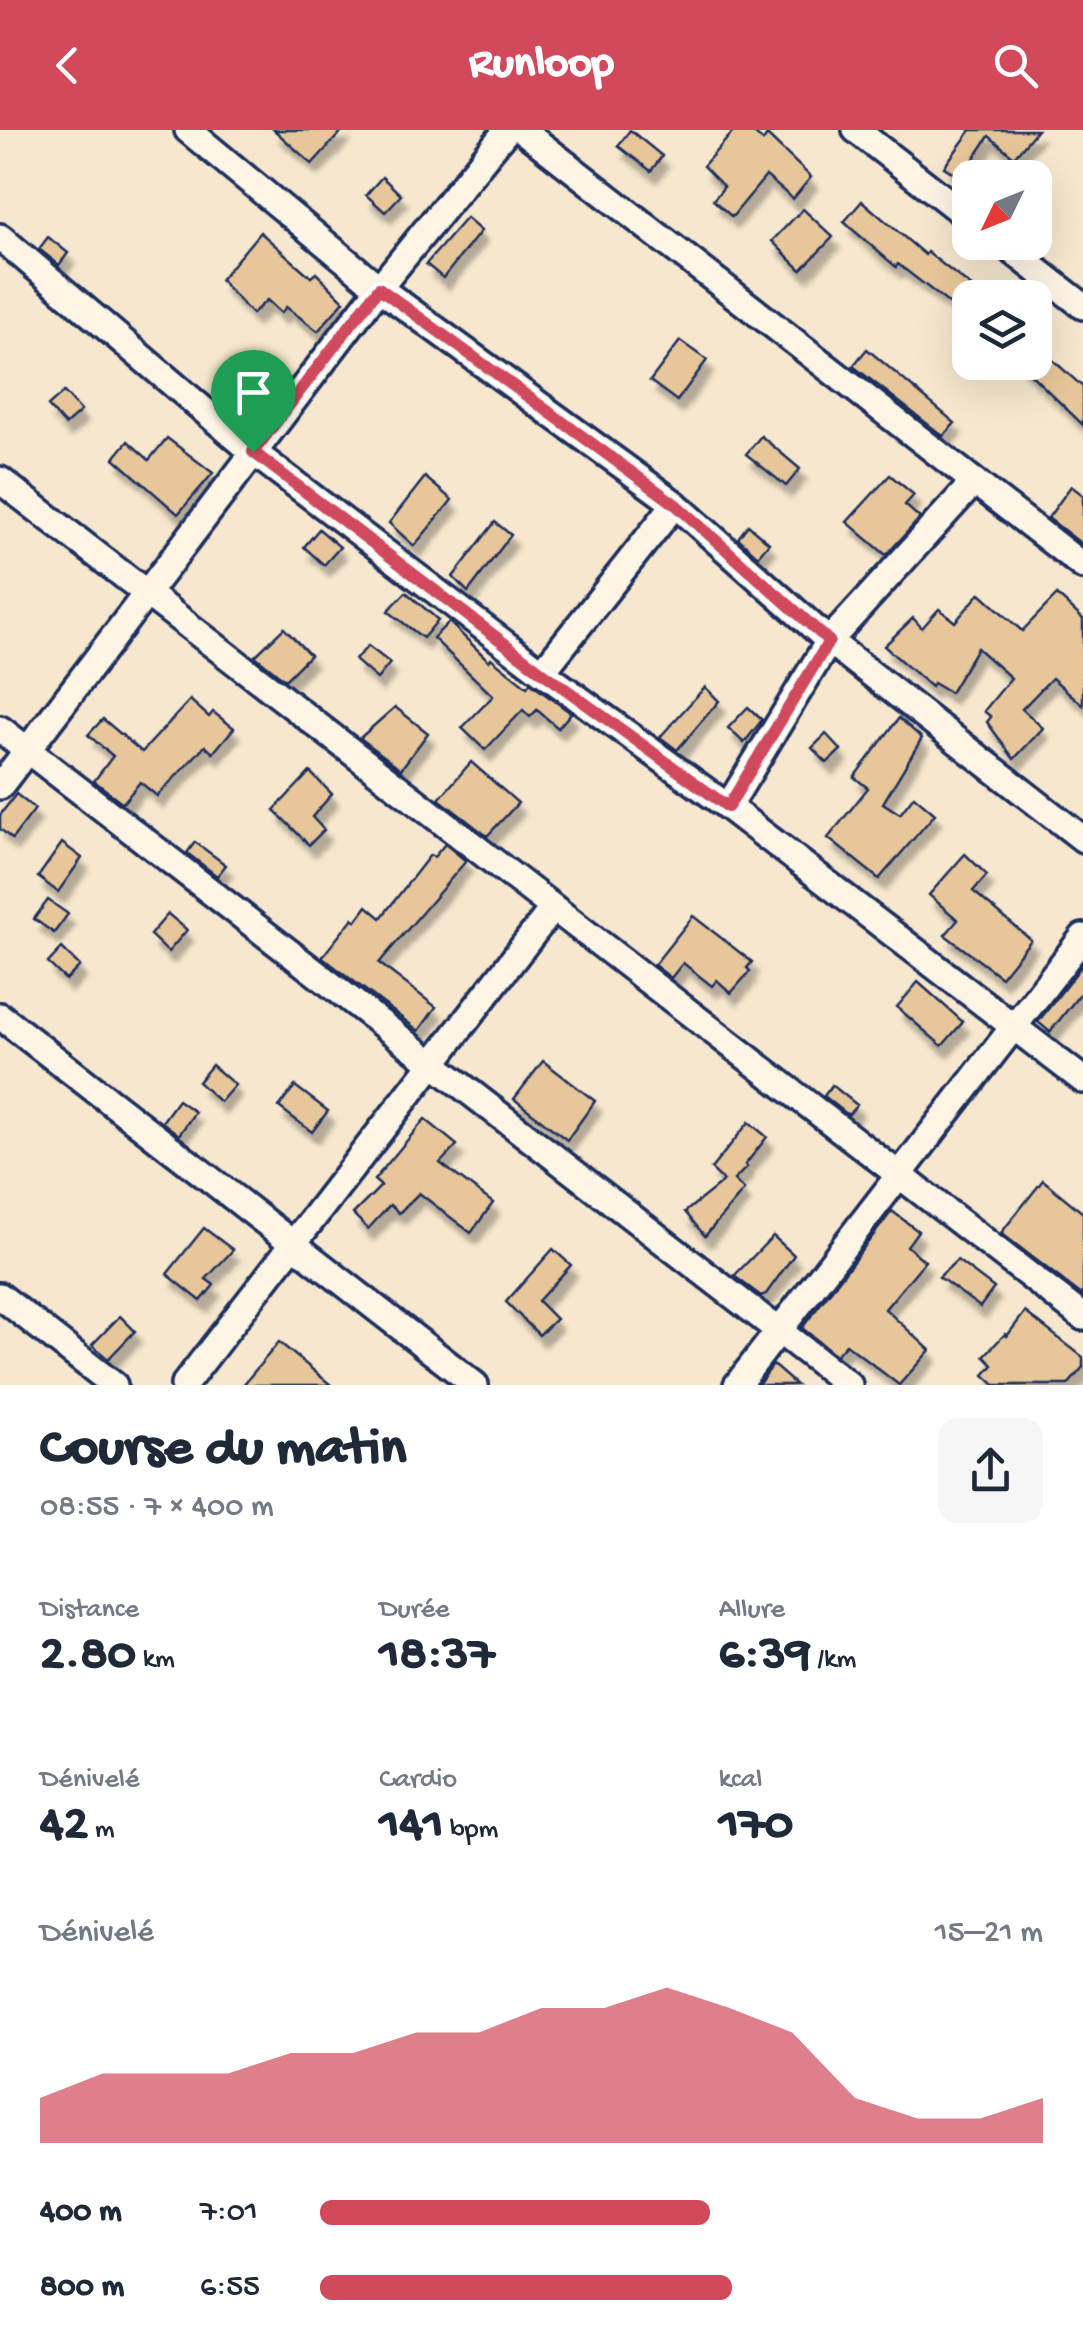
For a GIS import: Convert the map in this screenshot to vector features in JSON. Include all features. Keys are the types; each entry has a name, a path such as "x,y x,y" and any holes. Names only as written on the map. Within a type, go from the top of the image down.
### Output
{"street":[{"path":"188,130 379,288 675,504 829,641 1083,839"},
{"path":"0,786 379,288 507,130"},
{"path":"522,130 1083,566"},
{"path":"856,130 952,205"},
{"path":"0,237 253,452 542,672 728,807 1083,1080"},
{"path":"1024,260 1083,306"},
{"path":"0,480 1083,1317"},
{"path":"728,807 829,641 974,482"},
{"path":"542,672 675,504"},
{"path":"0,730 849,1385"},
{"path":"184,1385 553,908"},
{"path":"737,1385 1083,937"},
{"path":"0,1016 475,1385"},
{"path":"0,1296 114,1385"}],"building":[{"path":"274,130 343,130 312,164"},
{"path":"630,130 662,156 651,171 618,146"},
{"path":"735,130 751,130 763,141 767,135 811,177 793,199 766,176 732,217 713,200 724,187 703,166"},
{"path":"971,130 1037,130 1014,157 989,136 973,160 952,160 952,172 944,167"},
{"path":"382,177 401,195 385,212 366,195"},
{"path":"862,201 925,255 927,252 963,280 952,280 952,306 898,264 896,267 844,222"},
{"path":"803,209 833,237 801,270 772,241"},
{"path":"466,218 481,231 443,278 426,264"},
{"path":"260,232 311,277 316,273 344,301 318,331 286,307 281,313 267,300 252,314 220,280"},
{"path":"48,237 68,253 59,265 39,249"},
{"path":"680,341 707,360 677,401 650,381"},
{"path":"867,349 955,423 943,436 853,366"},
{"path":"1052,359 1083,387 1083,425 1037,380 1052,380"},
{"path":"64,392 81,411 65,425 48,406"},
{"path":"761,436 800,469 786,486 746,454"},
{"path":"167,438 213,473 178,514 114,458 128,441 149,460"},
{"path":"890,475 914,495 905,505 920,518 886,555 847,522"},
{"path":"425,477 452,500 414,546 389,523"},
{"path":"1071,486 1083,495 1083,545 1048,518"},
{"path":"495,522 511,535 468,592 453,577"},
{"path":"748,525 769,543 758,556 738,538"},
{"path":"319,529 340,547 324,565 304,547"},
{"path":"406,592 438,620 423,638 388,611"},
{"path":"980,593 1022,631 1057,595 1083,619 1083,705 1052,678 1022,709 1043,728 1014,759 987,722 991,717 984,711 1011,678 977,648 950,693 933,683 931,687 884,646 913,618 922,628 939,609 955,622"},
{"path":"449,622 489,661 491,658 527,687 530,683 571,713 558,728 537,710 530,717 523,710 485,750 462,728 493,696 433,638"},
{"path":"284,628 310,655 285,680 255,656"},
{"path":"368,646 390,663 377,679 355,660"},
{"path":"705,687 719,701 677,750 660,737"},
{"path":"190,700 209,717 213,712 234,728 213,753 205,746 157,796 140,782 123,803 94,781 113,756 88,735 103,719 142,752"},
{"path":"395,707 428,733 401,769 360,738"},
{"path":"748,707 762,720 744,743 728,728"},
{"path":"899,718 922,738 883,803 900,814 914,796 935,814 879,879 828,838 868,788 854,777"},
{"path":"826,734 841,750 827,763 812,748"},
{"path":"471,762 518,803 487,836 439,799"},
{"path":"310,772 332,794 312,817 324,830 309,845 274,810"},
{"path":"16,794 35,809 12,839 0,829 0,815"},
{"path":"195,842 226,865 217,876 187,853"},
{"path":"62,843 82,858 58,892 38,877"},
{"path":"445,844 466,861 379,963 436,1007 419,1031 322,957 367,906 381,918 430,855 434,857"},
{"path":"965,854 987,875 973,891 1031,940 1001,977 945,935 958,920 929,895"},
{"path":"48,900 68,914 54,933 34,919"},
{"path":"168,914 187,930 168,952 150,935"},
{"path":"693,916 752,962 747,968 750,971 731,993 717,980 712,986 683,963 671,978 654,965"},
{"path":"62,948 80,966 66,980 48,963"},
{"path":"1083,964 1083,990 1050,1032 1038,1022"},
{"path":"918,982 963,1022 942,1046 897,1007"},
{"path":"543,1061 595,1101 567,1140 514,1099"},
{"path":"212,1065 235,1085 220,1102 198,1082"},
{"path":"832,1085 857,1105 848,1115 824,1096"},
{"path":"295,1086 328,1111 312,1132 279,1107"},
{"path":"178,1100 195,1112 179,1135 162,1122"},
{"path":"425,1119 457,1145 440,1163 493,1203 471,1233 419,1193 399,1213 390,1205 368,1229 353,1214 381,1186 374,1180"},
{"path":"749,1122 767,1137 734,1180 744,1190 705,1236 685,1212 724,1181 711,1169"},
{"path":"1043,1180 1083,1213 1083,1296 1001,1233"},
{"path":"892,1211 918,1231 907,1246 925,1261 885,1309 930,1350 899,1385 846,1344 836,1355 802,1328"},
{"path":"204,1228 233,1250 206,1279 214,1285 201,1301 167,1274"},
{"path":"773,1236 794,1255 761,1296 734,1276"},
{"path":"553,1249 571,1265 538,1301 556,1319 539,1335 506,1302"},
{"path":"957,1260 994,1288 980,1307 939,1277"},
{"path":"1025,1312 1083,1357 1083,1367 1068,1385 995,1385 984,1375 993,1365 984,1356 1007,1336"},
{"path":"120,1316 135,1331 108,1359 92,1345"},
{"path":"279,1342 331,1385 243,1385"},
{"path":"773,1365 796,1385 758,1385"}],"route":[{"path":"379,288 675,504 829,641 728,807 542,672 253,452 379,288"}]}
